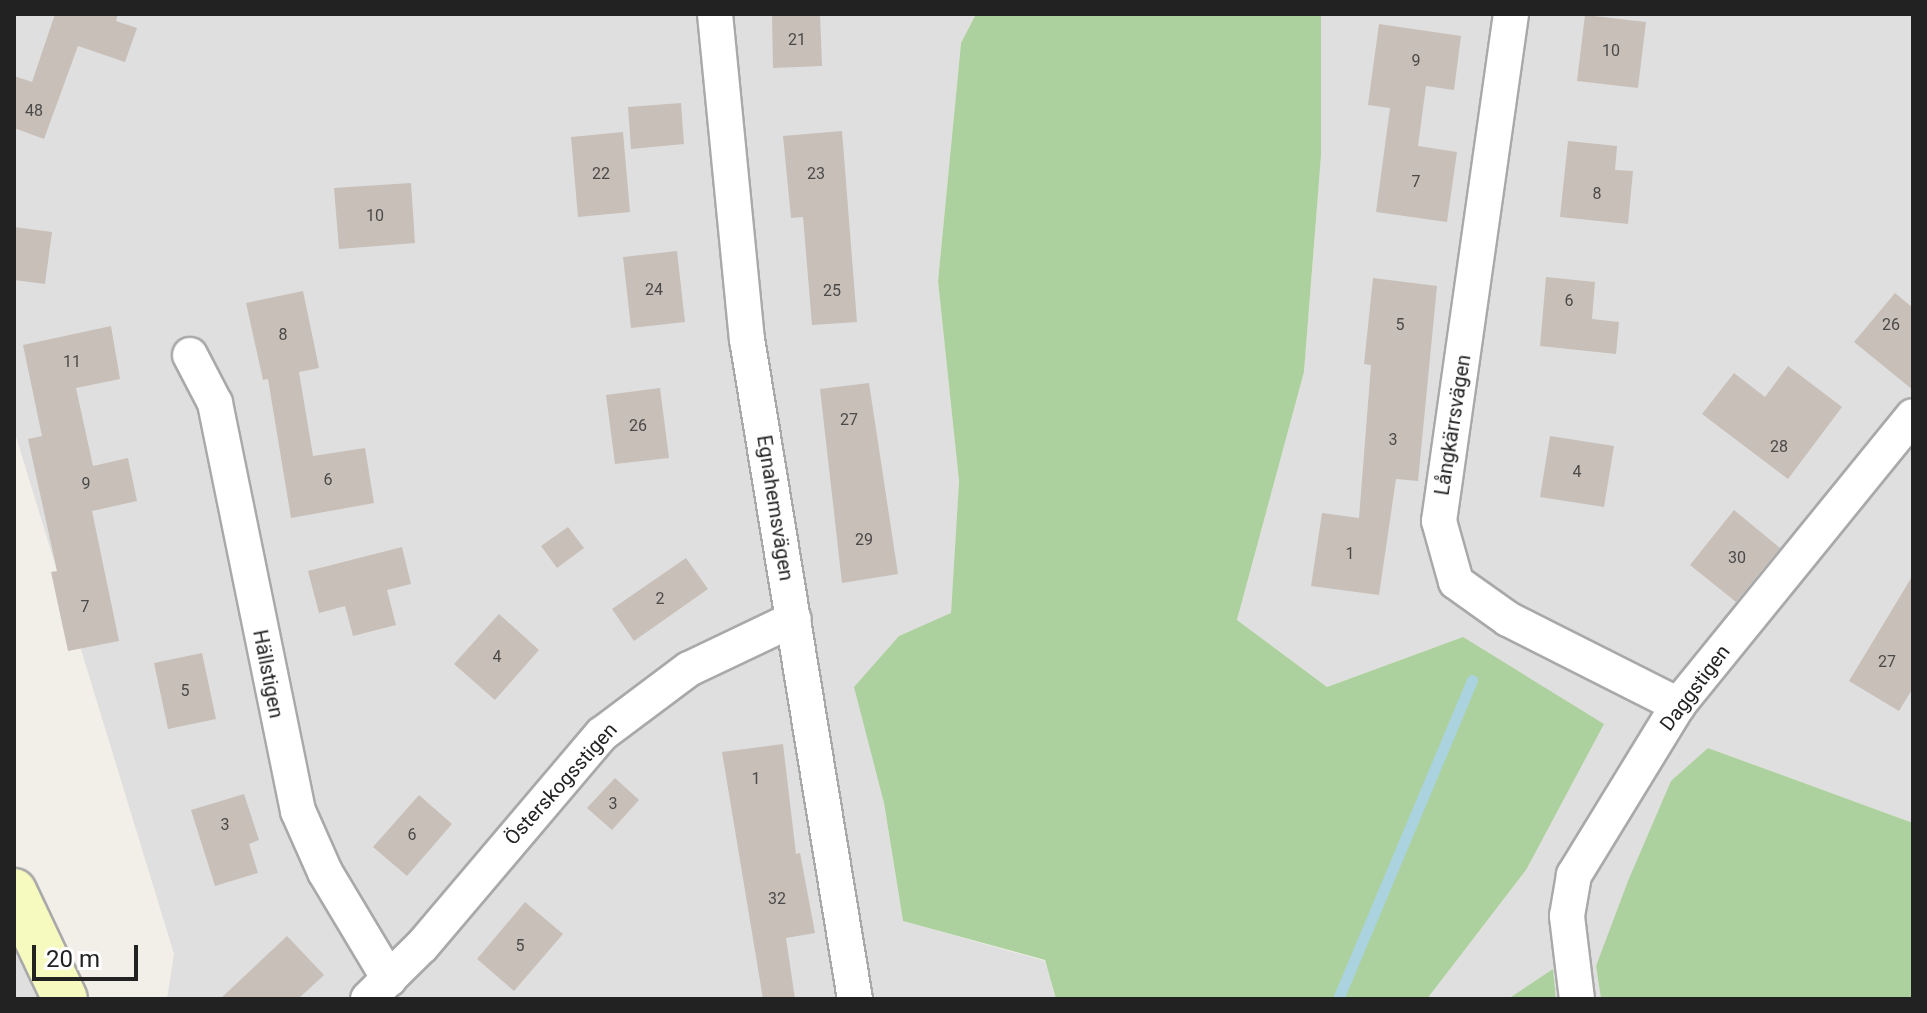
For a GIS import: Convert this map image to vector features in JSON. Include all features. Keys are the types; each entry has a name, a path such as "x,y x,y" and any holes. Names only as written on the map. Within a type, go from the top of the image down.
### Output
{"main road":[{"path":"14,891 65,999"}],"street":[{"name":"Egnahemsvägen","path":"715,14 717,76 747,339 855,999"},
{"name":"Långkärrsvägen","path":"1511,14 1439,521 1456,582 1508,619 1678,705"},
{"name":"Hällstigen","path":"190,355 215,403 298,811 379,989"},
{"name":"Daggstigen","path":"1577,999 1567,916 1574,875 1678,705 1913,416"},
{"name":"Österskogsstigen","path":"379,989 602,734 689,669 794,619"}],"shaded area":[{"path":"14,14 976,14 961,43 938,281 959,481 951,614 899,636 884,803 903,921 1045,961 1056,999 167,999 174,954 14,430"},
{"path":"1321,14 1913,14 1913,823 1708,748 1596,965 1601,999 1556,999 1553,970 1508,999 1427,999 1526,870 1463,637 1327,687 1237,620 1304,372 1321,156"},
{"path":"14,945 42,999 14,999"}],"green space":[{"path":"976,14 1321,14 1321,156 1304,372 1237,620 1327,687 1463,637 1604,724 1526,870 1427,999 1056,999 1045,960 903,921 884,803 854,687 899,636 951,613 959,481 938,281 961,43"},
{"path":"1708,748 1913,823 1913,999 1601,999 1596,966 1628,881 1671,781"},
{"path":"1553,969 1556,999 1508,999"}],"building":[{"path":"55,14 118,14 116,21 137,28 125,62 78,46 44,139 14,128 14,76 32,82"},
{"path":"772,14 820,14 822,66 773,68"},
{"path":"1585,15 1646,22 1638,88 1577,81"},
{"path":"1379,24 1461,36 1454,90 1426,86 1418,146 1457,152 1447,222 1376,212 1390,108 1368,105"},
{"path":"681,103 684,144 631,149 628,107"},
{"path":"842,131 857,322 812,325 803,217 791,218 783,136"},
{"path":"623,132 630,212 578,217 571,137"},
{"path":"1568,141 1617,146 1615,170 1633,171 1628,224 1560,217"},
{"path":"411,183 415,243 339,249 334,188"},
{"path":"14,227 52,232 45,284 14,280"},
{"path":"677,251 685,322 631,328 623,257"},
{"path":"1546,277 1595,282 1592,319 1619,322 1616,354 1540,346"},
{"path":"1373,278 1437,286 1418,481 1396,479 1379,595 1311,586 1322,513 1359,518 1371,365 1364,364"},
{"path":"303,291 319,368 299,372 313,456 365,448 374,503 291,518 268,379 263,380 246,303"},
{"path":"1895,293 1913,308 1913,390 1854,342"},
{"path":"111,326 120,379 76,388 93,466 128,458 137,501 92,511 119,641 68,651 51,572 57,571 28,439 42,436 23,345"},
{"path":"1788,366 1842,407 1788,479 1702,414 1734,373 1765,397"},
{"path":"869,383 898,574 842,583 820,389"},
{"path":"660,388 669,458 615,464 606,395"},
{"path":"1550,436 1614,446 1604,507 1540,497"},
{"path":"1734,510 1780,548 1736,602 1690,565"},
{"path":"568,527 584,548 557,568 541,546"},
{"path":"402,547 411,584 387,590 396,625 353,636 345,606 319,613 308,571"},
{"path":"686,558 708,589 634,641 612,609"},
{"path":"1913,575 1913,688 1899,711 1849,681"},
{"path":"499,614 539,650 495,700 454,664"},
{"path":"202,653 216,719 168,729 154,663"},
{"path":"783,744 796,854 800,853 815,933 786,938 795,999 763,999 722,752"},
{"path":"615,778 639,800 612,830 587,808"},
{"path":"244,794 259,840 249,844 258,873 215,886 191,810"},
{"path":"419,795 452,824 407,876 373,847"},
{"path":"525,902 563,934 514,991 477,959"},
{"path":"287,936 324,975 298,999 220,999"}],"waterway":[{"path":"1338,999 1472,680"}]}
